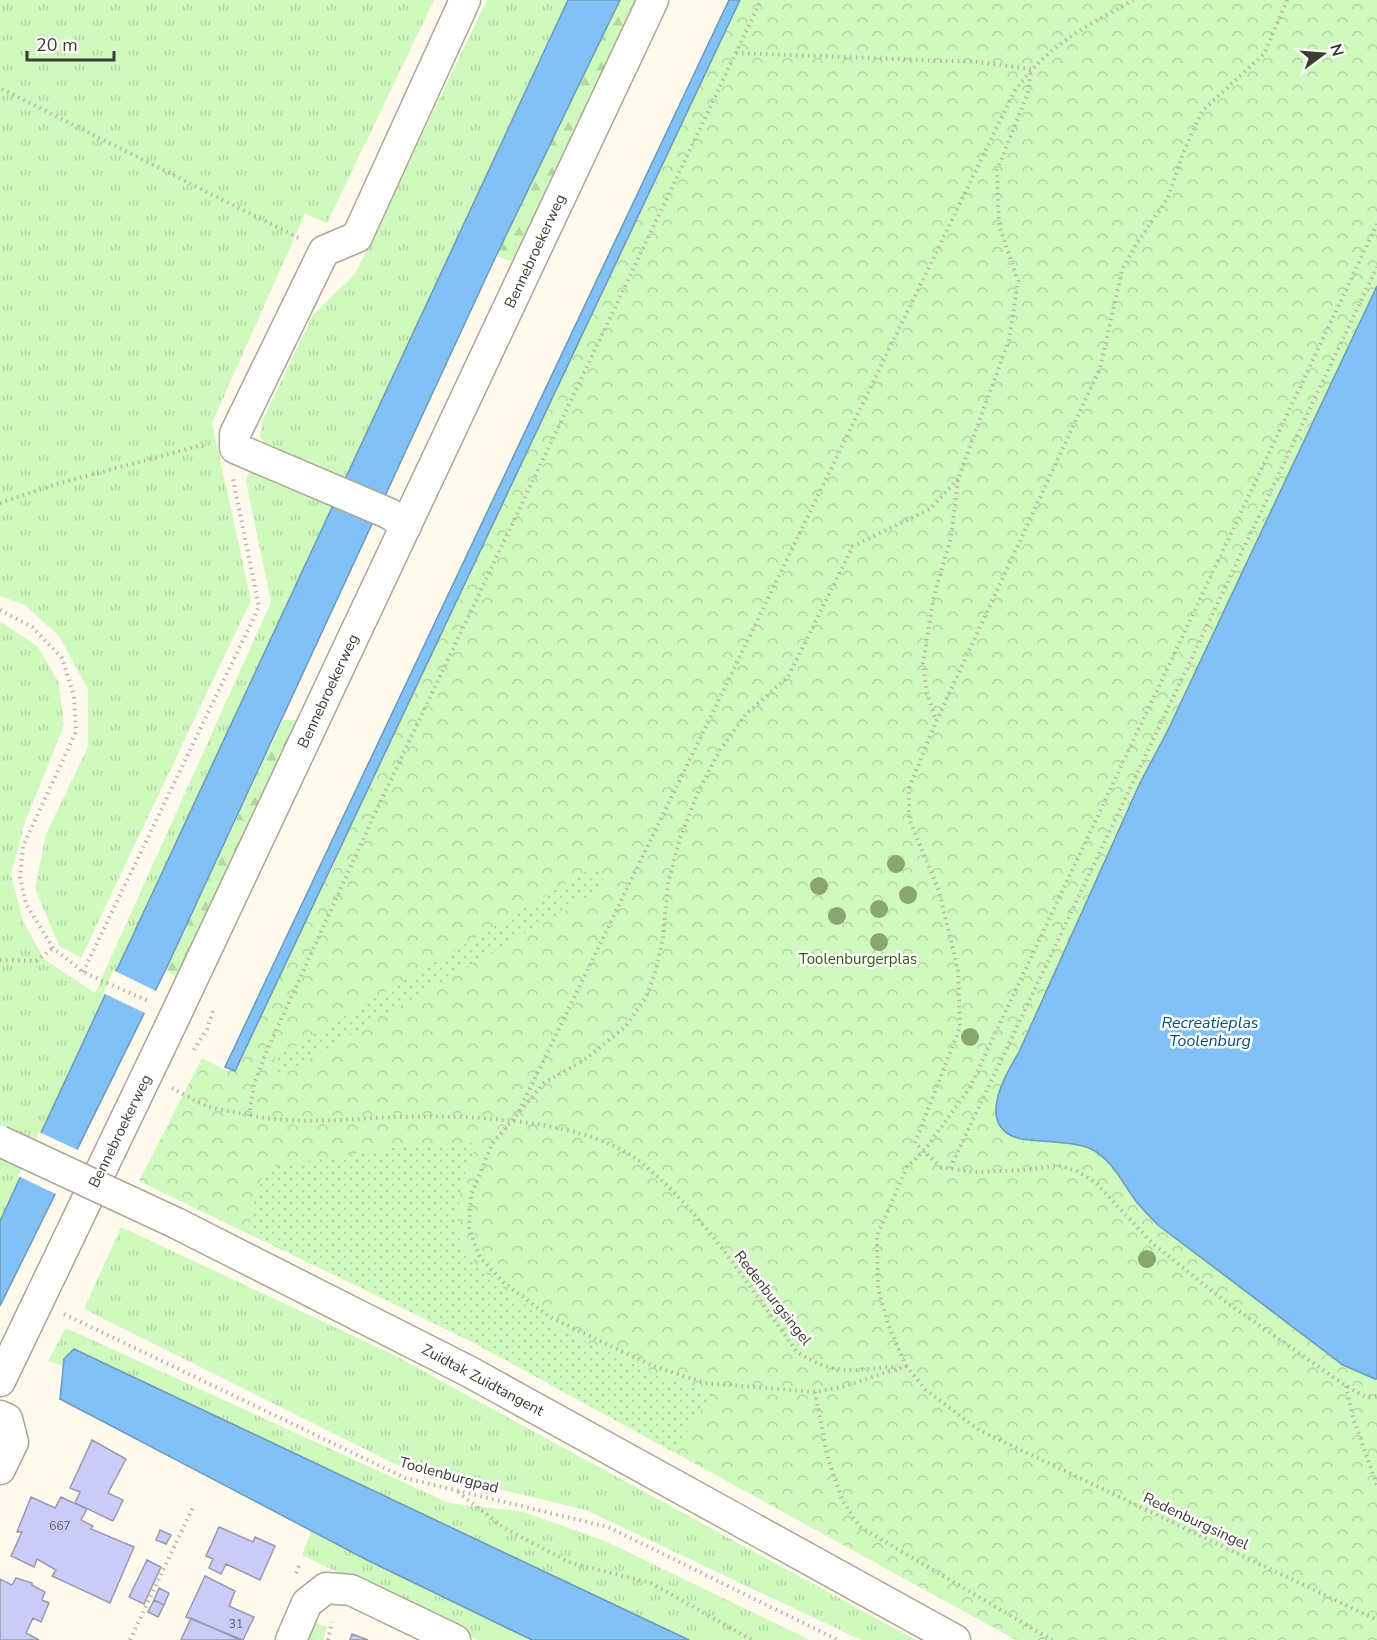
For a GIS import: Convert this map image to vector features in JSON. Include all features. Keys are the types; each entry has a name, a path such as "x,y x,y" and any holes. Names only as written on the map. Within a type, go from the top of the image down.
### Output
{"street":[{"path":"398,520 235,448 235,434 324,250 357,237 465,0"},
{"name":"Bennebroekerweg","path":"0,1381 398,520 653,0"},
{"name":"Zuidtak Zuidtangent","path":"0,1141 177,1222 468,1371 955,1640"},
{"path":"0,1416 7,1419 13,1442 0,1469"},
{"path":"291,1640 307,1603 326,1588 351,1590 455,1640"}],"path":[{"path":"249,1116 254,1085 264,1057 376,811 761,0"},
{"path":"513,1122 530,1093 1014,92 1031,69 1062,40 1133,0"},
{"path":"1287,0 1264,54 1202,111 1183,153 1168,198 1122,270 1100,368 936,722 909,788 909,819 942,902 958,971 960,1027 915,1143 941,1167 985,1171 1058,1165 1077,1171 1096,1183 1154,1244 1226,1302 1346,1386 1366,1397 1377,1395"},
{"path":"736,53 977,62 1031,69"},
{"path":"936,722 927,693 923,664 934,595 951,538 958,479 1009,340 1018,281 999,225 997,170 1028,93 1031,69"},
{"path":"2,89 324,250"},
{"path":"958,479 930,509 853,546 788,677 746,714 720,750 699,790 680,838 668,883 663,938 656,970 646,997 625,1027 584,1060 544,1083 492,1144 471,1195 469,1229 480,1257 503,1282 550,1317 652,1365 705,1383 815,1392 842,1387 906,1366 888,1324 878,1288 877,1236 907,1167 923,1152 969,1089 1377,224"},
{"path":"950,1168 1377,267"},
{"path":"0,503 60,483 199,446 235,448 233,480 260,607 83,972"},
{"path":"0,610 32,627 62,658 74,696 76,732 23,846 20,877 26,904 53,948 83,972 151,1002"},
{"path":"0,960 36,961 53,948"},
{"name":"Redenburgsingel","path":"171,1088 205,1106 249,1116 295,1122 439,1117 513,1122 542,1125 610,1145 638,1160 698,1221 797,1352 818,1366 848,1371 906,1366 926,1390 979,1430 1377,1620"},
{"name":"Toolenburgpad","path":"61,1312 405,1478 608,1527 838,1640"},
{"path":"1346,1386 1354,1421 1377,1485"},
{"path":"815,1392 827,1455 834,1477 842,1500 860,1527 1052,1640"},
{"path":"455,1490 504,1528 571,1563 651,1583 752,1640"},
{"path":"130,1640 194,1505"}],"green space":[{"path":"0,0 434,0 327,223 305,214 212,423 251,600 81,958 59,946 35,888 46,834 88,747 88,690 59,636 25,605 0,596"},
{"path":"487,0 568,0 0,1221 0,623 5,624 38,647 58,681 64,725 25,822 11,875 23,921 44,959 95,993 271,602 246,481 250,468 268,450 260,437 262,422 313,315 355,274"},
{"path":"620,0 639,0 514,262 496,256"},
{"name":"Toolenburgerplas","path":"741,0 1377,0 1377,1640 1016,1640 477,1344 139,1181 202,1058 229,1072"},
{"path":"283,720 299,720 177,979 166,969"},
{"path":"599,864 604,887 275,1079 275,1058"},
{"path":"477,1143 461,1184 456,1234 478,1267 550,1325 658,1375 712,1394 673,1452 476,1344 246,1231 265,1168 411,1145"},
{"path":"121,1227 390,1353 916,1640 861,1640 586,1510 395,1464 84,1309"},
{"path":"66,1328 449,1503 524,1512 605,1541 810,1640 689,1640 74,1349 64,1359 63,1366 48,1361"},
{"path":"311,1531 533,1640 477,1640 302,1555"},
{"path":"313,1622 327,1627 323,1640 305,1640"}],"water":[{"path":"568,0 620,0 496,256 166,969 0,1306 0,1221"},
{"path":"729,0 740,0 235,1071 225,1067"},
{"name":"Recreatieplas Toolenburg","path":"1377,286 1377,1379 1375,1379 1343,1365 1158,1225 1136,1201 1111,1165 1098,1153 1082,1146 1026,1140 1010,1135 1001,1127 996,1107 998,1095 1008,1071 1019,1052 1140,783 1167,732"},
{"path":"74,1349 689,1640 532,1640 369,1561 60,1399 64,1359"}],"pier":[{"path":"113,970 158,992 147,1014 103,993"},
{"path":"39,1132 80,1151 58,1195 18,1176"}],"building":[{"path":"92,1440 126,1459 108,1493 123,1500 113,1521 75,1503 80,1492 70,1488"},
{"path":"31,1497 55,1508 61,1497 87,1509 81,1520 93,1526 91,1529 134,1547 110,1603 52,1576 56,1570 37,1559 34,1567 11,1556 22,1532 17,1532"},
{"path":"219,1527 253,1542 255,1537 275,1546 260,1580 226,1564 221,1574 209,1568 213,1559 206,1556"},
{"path":"160,1530 171,1535 166,1544 156,1540"},
{"path":"147,1560 161,1567 144,1604 129,1597"},
{"path":"205,1576 235,1591 229,1606 254,1617 243,1640 186,1617"},
{"path":"16,1578 32,1583 45,1592 42,1600 49,1603 41,1622 33,1618 26,1633 39,1640 0,1640 0,1579 12,1585"},
{"path":"159,1588 169,1593 164,1605 154,1600"},
{"path":"154,1600 164,1605 158,1617 148,1612"},
{"path":"191,1618 240,1640 181,1640"},
{"path":"352,1634 368,1640 350,1640"}]}
